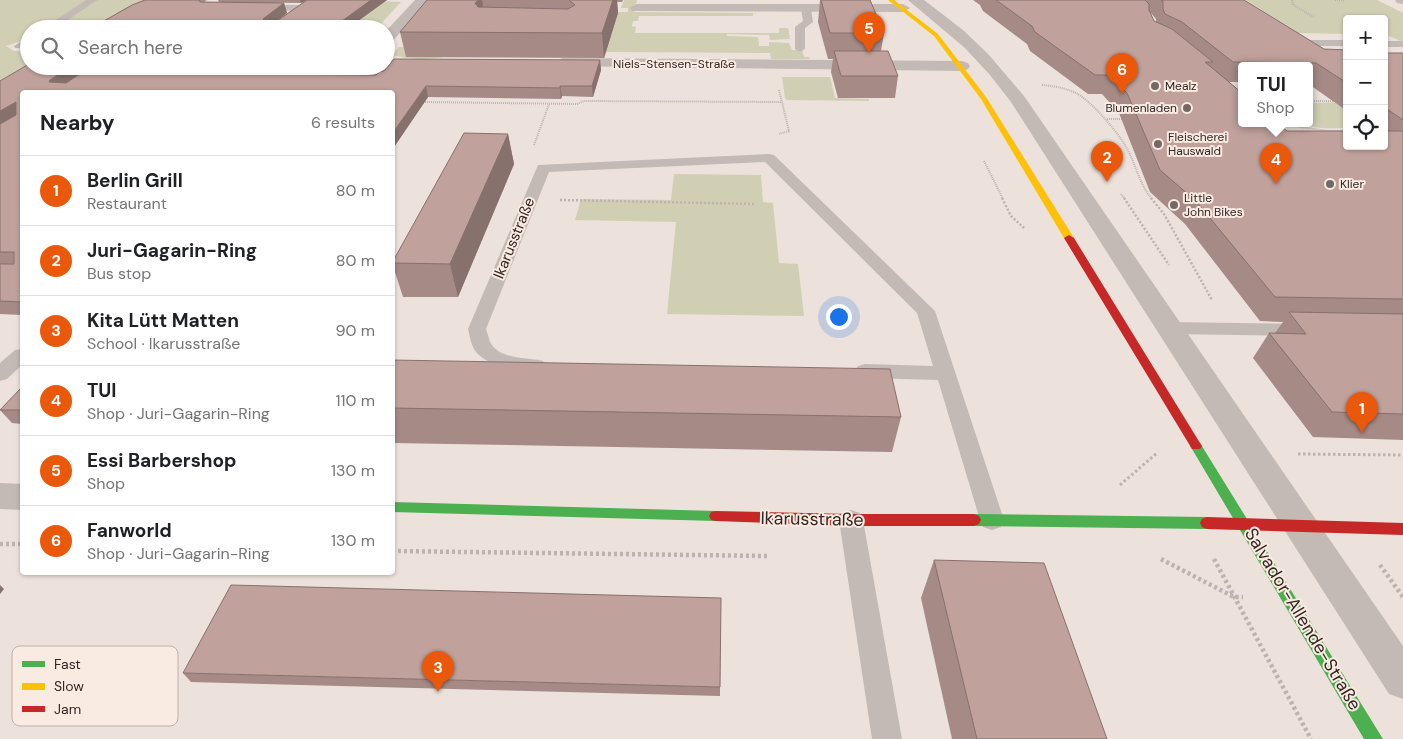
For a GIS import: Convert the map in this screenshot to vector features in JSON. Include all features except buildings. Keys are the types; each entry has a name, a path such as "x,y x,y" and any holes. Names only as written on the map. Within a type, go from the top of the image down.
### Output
{"street":[{"path":"395,30 422,0"},
{"path":"891,0 909,4 958,33 1005,82 1403,680"},
{"path":"636,8 806,9 909,4"},
{"path":"909,4 962,66 984,98 1243,524"},
{"path":"411,12 467,12"},
{"name":"Niels-Stensen-Straße","path":"550,63 962,66"},
{"path":"0,496 20,497"},
{"name":"Ikarusstraße","path":"395,507 851,520 1139,521 1243,524"},
{"name":"Salvador-Allende-Straße","path":"1243,524 1403,529"},
{"name":"Salvador-Allende-Straße","path":"1243,524 1374,739"}],"lane":[{"path":"62,20 94,0"},
{"path":"249,8 307,6 289,18"},
{"path":"800,48 800,27 808,22 806,9"},
{"path":"1280,32 1296,43 1343,44"},
{"path":"1388,44 1403,44"},
{"path":"543,168 769,158 926,311 992,520"},
{"name":"Ikarusstraße","path":"543,168 477,329 483,348 500,361 534,366 554,366"},
{"path":"1169,328 1327,330"},
{"path":"0,374 20,357"},
{"path":"848,371 945,373"},
{"path":"851,520 888,739"}],"path":[{"path":"1336,0 1345,0"},
{"path":"769,158 773,149 763,139 789,131 780,102 779,65"},
{"path":"372,79 375,75"},
{"path":"1040,85 1060,87 1078,94 1106,120 1126,146 1145,192 1164,214 1214,305"},
{"path":"422,102 577,104 584,101 780,102"},
{"path":"1313,101 1338,101"},
{"path":"543,168 540,154 532,150 549,104"},
{"path":"1106,120 1125,119"},
{"path":"1300,127 1343,131"},
{"path":"530,200 755,204"},
{"path":"1298,454 1403,455"},
{"path":"0,544 20,544"},
{"path":"395,551 777,556"},
{"path":"1153,559 1163,559 1234,597"}],"green space":[{"path":"0,0 89,0 57,20 20,20 20,42 6,46 14,51 20,51 20,75 0,96"},
{"path":"98,0 208,0 201,5 144,20 67,20"},
{"path":"624,0 637,0 634,12 753,13 753,16 639,16 638,21 633,21 632,26 636,27 635,33 779,33 779,28 788,28 790,39 770,40 769,35 727,34 727,36 758,37 759,46 769,46 769,42 789,43 792,50 802,50 804,57 809,57 810,59 771,59 770,53 469,51 440,58 421,59 395,56 395,52 399,47 421,47 438,43 403,42 426,15 614,26 618,12 628,12 628,8 621,8"},
{"path":"1246,0 1377,0 1403,13 1403,42 1388,36 1388,15 1343,15 1343,34 1298,33"},
{"path":"378,1 401,2 384,20 334,20"},
{"path":"782,77 830,77 835,98 869,99 869,101 787,100 785,98"},
{"path":"1343,102 1343,128 1313,126 1313,103"},
{"path":"674,174 761,175 763,202 773,203 779,263 798,264 804,316 667,314 676,222 575,220 581,199 671,200"}],"traffic: fast":[{"path":"1196,446 1374,739"},
{"path":"395,507 716,516"},
{"path":"974,520 1207,523"}],"traffic: slow":[{"path":"891,0 936,35 984,98 1069,238"}],"traffic: jam":[{"path":"1069,238 1196,446"},
{"path":"716,516 851,520 974,520"},
{"path":"1207,523 1403,529"}],"place":[{"name":"Essi Barbershop","path":"869,53"},
{"name":"Mealz","path":"1155,86"},
{"name":"Fanworld","path":"1122,94"},
{"name":"Blumenladen","path":"1187,108"},
{"name":"Fleischerei Hauswald","path":"1158,144"},
{"name":"Juri-Gagarin-Ring","path":"1107,182"},
{"name":"TUI","path":"1276,184"},
{"name":"Klier","path":"1330,184"},
{"name":"Little John Bikes","path":"1174,205"},
{"name":"Berlin Grill","path":"1362,433"},
{"name":"Kita Lütt Matten","path":"438,692"}]}
